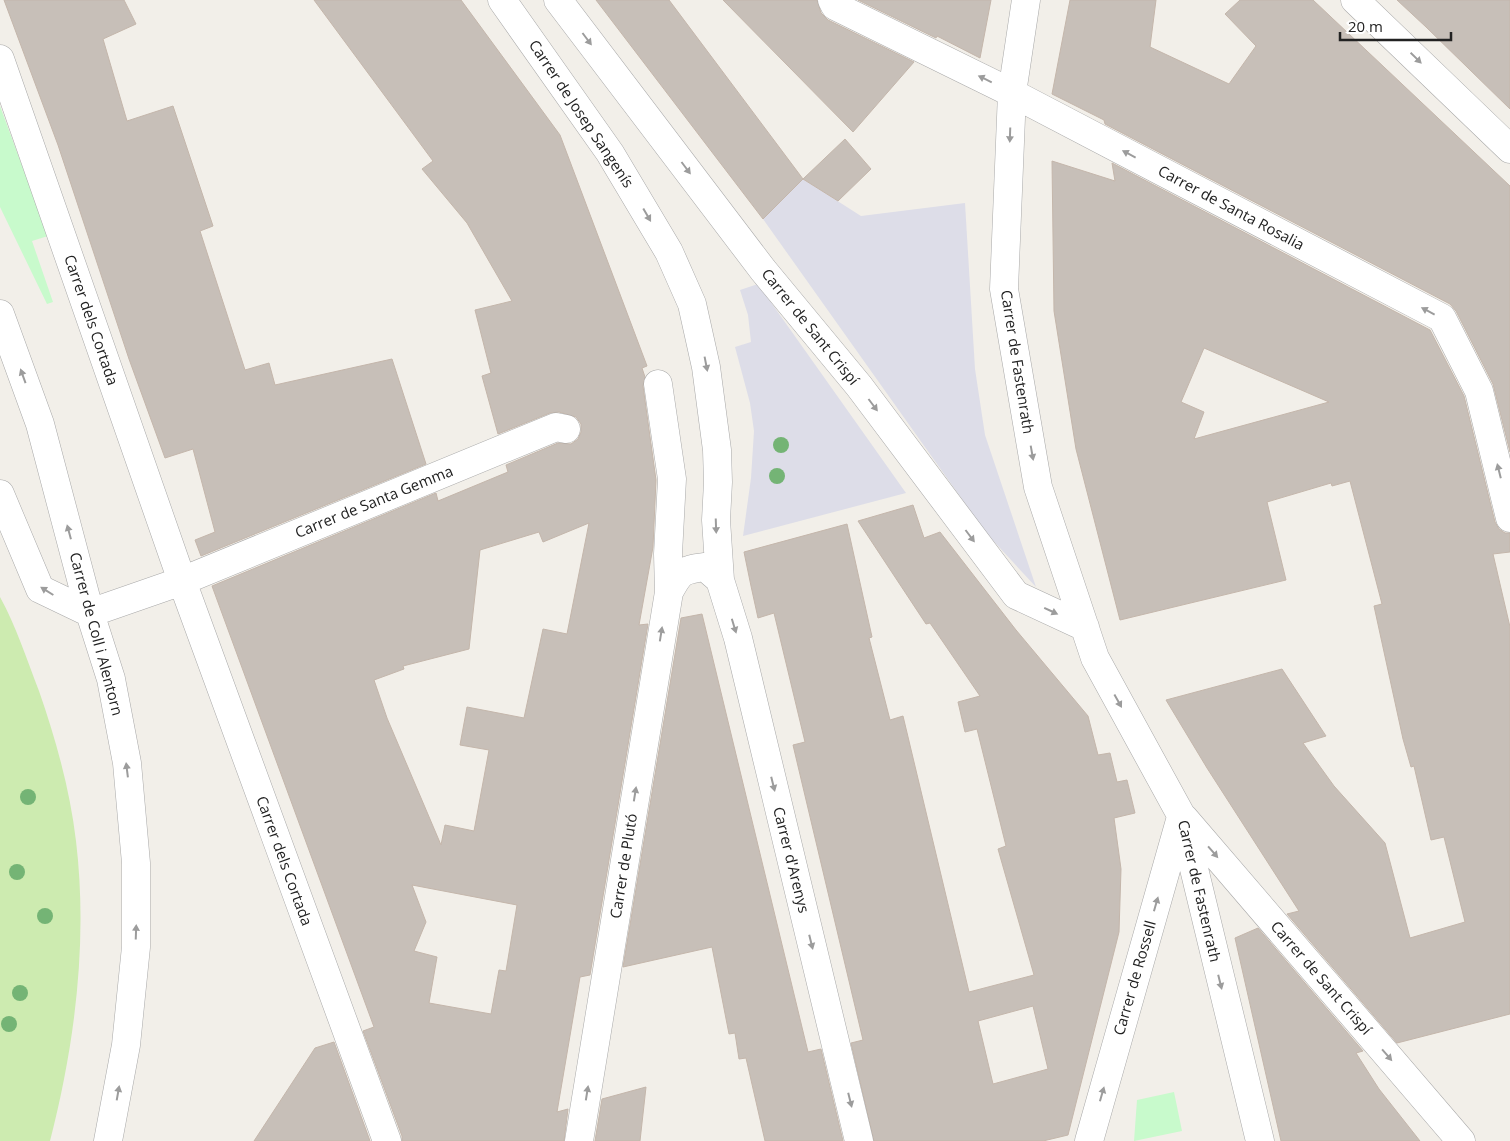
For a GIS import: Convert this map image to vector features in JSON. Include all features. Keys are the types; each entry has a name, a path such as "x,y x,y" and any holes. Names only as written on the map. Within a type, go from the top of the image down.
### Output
{"street":[{"name":"Carrer de Josep Sangenís","path":"502,0 610,153 669,252 692,304 706,367 718,450 716,520 720,580"},
{"name":"Carrer de Sant Crispí","path":"558,0 763,270 859,386 1016,595 1084,627"},
{"name":"Carrer de Santa Rosalia","path":"832,0 835,6 1012,93 1442,318 1479,391 1510,518"},
{"name":"Carrer de Fastenrath","path":"1026,0 1012,93 1004,289 1038,487 1095,658 1181,815 1260,1141"},
{"path":"1355,0 1510,149"},
{"name":"Carrer dels Cortada","path":"0,59 182,581 386,1141"},
{"name":"Carrer de Coll i Alentorn","path":"0,314 40,424 90,613 111,679 127,763 136,863 136,947 126,1045 108,1141"},
{"name":"Carrer de Plutó","path":"579,1141 669,592 668,554 672,479 658,384"},
{"name":"Carrer de Santa Gemma","path":"182,581 556,427 566,429"},
{"path":"0,494 40,589 90,613 182,581"},
{"name":"Carrer de Plutó","path":"669,592 679,574 691,568 705,566 720,580"},
{"name":"Carrer d'Arenys","path":"720,580 738,638 859,1141"},
{"name":"Carrer de Sant Crispí","path":"1181,815 1461,1141"},
{"name":"Carrer de Rossell","path":"1089,1141 1181,815"}],"green space":[{"path":"0,106 48,236 32,241 53,302 47,304 0,207"},
{"path":"0,597 21,643 51,728 62,765 76,841 81,916 77,992 66,1067 50,1141 0,1141"},
{"path":"1174,1092 1182,1131 1134,1141 1137,1100"}],"shaded area":[{"path":"803,179 861,216 965,203 975,369 985,435 1036,587 986,533 763,219"},
{"path":"758,284 906,493 743,536 751,478 754,431 750,403 735,347 751,342 748,315 740,290"}],"building":[{"path":"4,0 124,0 136,24 103,39 127,121 173,106 213,226 200,231 245,370 269,363 275,385 392,359 426,464 201,556 195,540 215,532 193,449 165,458 129,359 58,145"},
{"path":"314,0 461,0 560,135 647,366 642,368 645,377 643,386 656,480 653,547 639,625 648,624 590,975 580,977 557,1112 568,1109 564,1141 402,1141 402,1136 363,1031 374,1027 212,586 436,493 438,501 508,472 506,465 558,443 571,444 578,439 581,432 581,424 576,417 559,412 550,413 498,434 482,376 491,373 475,310 512,301 467,223 422,169 433,161","holes":["589,523 567,634 543,629 524,718 467,707 460,745 489,750 474,831 445,825 441,845 387,718 374,680 404,669 403,666 469,649 480,550 539,532 543,542","412,885 517,905 506,971 499,970 491,1014 429,1003 437,957 414,951 426,922"]},
{"path":"596,0 669,0 803,179 763,219"},
{"path":"723,0 817,0 821,13 828,20 914,62 853,132"},
{"path":"858,0 991,0 980,58 937,36 936,38"},
{"path":"1070,0 1156,0 1150,47 1229,84 1256,46 1225,14 1240,0 1313,0 1510,186 1510,452 1493,384 1456,311 1450,304 1105,124 1104,120 1052,94"},
{"path":"1397,0 1510,0 1510,109 1426,27"},
{"path":"845,139 871,169 838,201 803,179"},
{"path":"1052,161 1115,181 1112,163 1430,330 1464,396 1495,522 1499,529 1505,533 1510,533 1510,552 1493,554 1510,627 1510,1014 1397,1043 1287,914 1299,911 1207,768 1166,700 1282,669 1326,736 1303,743 1334,786 1385,843 1410,938 1465,922 1444,837 1431,840 1414,766 1411,767 1403,739 1374,606 1382,604 1350,481 1332,486 1331,483 1267,502 1286,580 1120,620 1076,449 1054,311","holes":["1204,348 1329,402 1194,439 1204,412 1181,402"]},
{"path":"913,505 924,538 940,532 1016,630 1088,716 1098,755 1110,753 1117,782 1127,780 1135,813 1114,818 1121,869 1119,932 1068,1135 1043,1141 874,1141 851,1043 863,1040 793,745 805,742 774,613 758,618 744,552 847,524 872,637 869,638 890,720 903,716 969,992 1034,975 998,849 1006,846 977,729 965,732 958,702 980,696 930,623 926,624 858,521","holes":["1033,1006 1048,1069 993,1084 978,1021"]},
{"path":"702,614 808,1052 821,1049 843,1141 765,1141 746,1058 739,1059 735,1033 729,1034 712,947 623,967 681,618"},
{"path":"1258,928 1363,1051 1356,1053 1379,1089 1420,1141 1281,1141 1235,938"},
{"path":"334,1042 370,1141 254,1141 315,1048"},
{"path":"646,1087 640,1141 595,1141 602,1099"}]}
